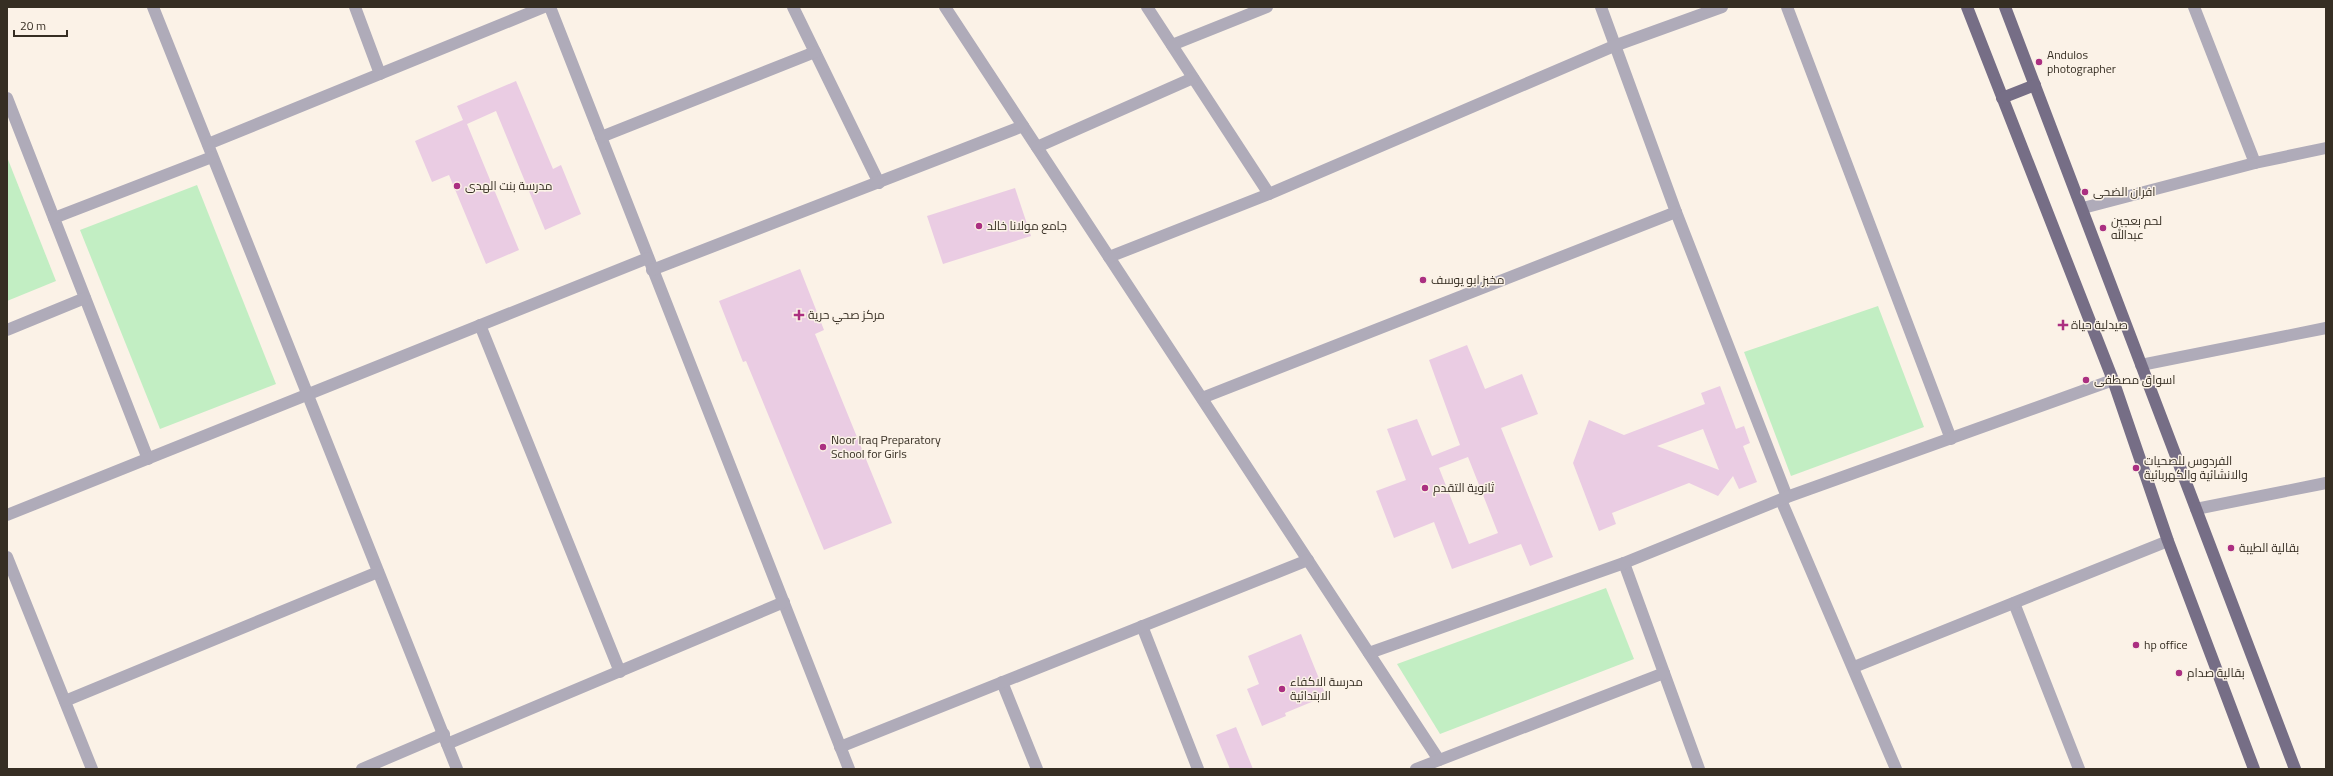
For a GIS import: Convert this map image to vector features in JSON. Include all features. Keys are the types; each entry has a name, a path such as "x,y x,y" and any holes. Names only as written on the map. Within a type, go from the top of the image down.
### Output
{"main road":[{"path":"1967,7 2113,380 2168,541 2254,769"},
{"path":"2005,7 2083,208 2141,365 2295,769"},
{"path":"2002,98 2035,85"}],"street":[{"path":"153,7 457,769"},
{"path":"355,7 380,74"},
{"path":"208,144 544,7"},
{"path":"550,7 849,769"},
{"path":"793,7 879,182"},
{"path":"945,7 1439,760"},
{"path":"1147,7 1269,194"},
{"path":"1172,45 1267,7"},
{"path":"1601,7 1614,46 1784,499 1896,769"},
{"path":"1110,257 1269,194 1614,46 1722,7"},
{"path":"1787,7 1951,439"},
{"path":"2194,7 2255,163"},
{"path":"601,137 815,52"},
{"path":"1037,148 1193,78"},
{"path":"7,98 148,459"},
{"path":"652,270 1023,126"},
{"path":"2083,208 2255,163 2326,148"},
{"path":"54,218 212,157"},
{"path":"1202,398 1676,212"},
{"path":"7,516 648,258"},
{"path":"7,330 85,298"},
{"path":"480,326 620,672"},
{"path":"2141,365 2326,328"},
{"path":"1369,653 1624,563 1784,499 2113,380"},
{"path":"2196,509 2326,482"},
{"path":"1854,667 2168,541"},
{"path":"7,557 92,769"},
{"path":"840,747 1308,560"},
{"path":"1624,563 1699,769"},
{"path":"65,701 378,572"},
{"path":"362,769 446,739 620,672 784,602"},
{"path":"2014,603 2079,769"},
{"path":"1142,626 1198,769"},
{"path":"1416,769 1664,673"},
{"path":"1002,682 1037,769"}],"green space":[{"path":"7,157 56,281 7,301"},
{"path":"197,185 276,384 160,429 80,230"},
{"path":"1878,306 1924,427 1791,476 1744,352"},
{"path":"1606,588 1634,659 1440,734 1397,664"}],"building":[{"path":"516,81 553,169 561,165 581,214 545,230 496,111 467,124 519,250 486,264 449,175 432,182 415,141 463,120 457,106"},
{"name":"جامع مولانا خالد","path":"1015,188 1031,236 943,264 927,216"},
{"path":"800,269 824,330 815,334 892,523 824,550 746,361 743,362 719,301"},
{"path":"1467,345 1485,389 1522,374 1538,414 1501,428 1553,557 1530,566 1521,544 1452,569 1434,522 1394,538 1376,491 1406,480 1387,429 1417,419 1432,456 1460,445 1429,360","holes":["1468,457 1498,533 1469,544 1439,468"]},
{"path":"1720,386 1736,429 1744,426 1750,443 1743,446 1757,482 1739,489 1733,476 1718,496 1689,483 1612,513 1616,524 1599,531 1573,463 1589,420 1624,435 1705,404 1701,393","holes":["1703,429 1719,470 1657,446"]},
{"path":"1301,634 1326,696 1285,713 1286,716 1262,726 1247,689 1259,684 1248,656"},
{"path":"1236,727 1253,769 1230,769 1216,735"}],"place":[{"name":"Andulos photographer","path":"2039,62"},
{"name":"مدرسة بنت الهدی","path":"457,186"},
{"name":"افران الضحى","path":"2085,192"},
{"name":"جامع مولانا خالد","path":"979,226"},
{"name":"لحم بعجين عبدالله","path":"2103,228"},
{"name":"مخبز ابو يوسف","path":"1423,280"},
{"name":"مركز صحي حرية","path":"799,315"},
{"name":"صيدلية حياة","path":"2063,325"},
{"name":"اسواق مصطفى","path":"2086,380"},
{"name":"Noor Iraq Preparatory School for Girls","path":"823,447"},
{"name":"الفردوس للصحيات والانشائية والكهربائية","path":"2136,468"},
{"name":"ثانوية التقدم","path":"1425,488"},
{"name":"بقالية الطيبة","path":"2231,548"},
{"name":"hp office","path":"2136,645"},
{"name":"بقالية صدام","path":"2179,673"},
{"name":"مدرسة الاكفاء الابتدائية","path":"1282,689"}]}
